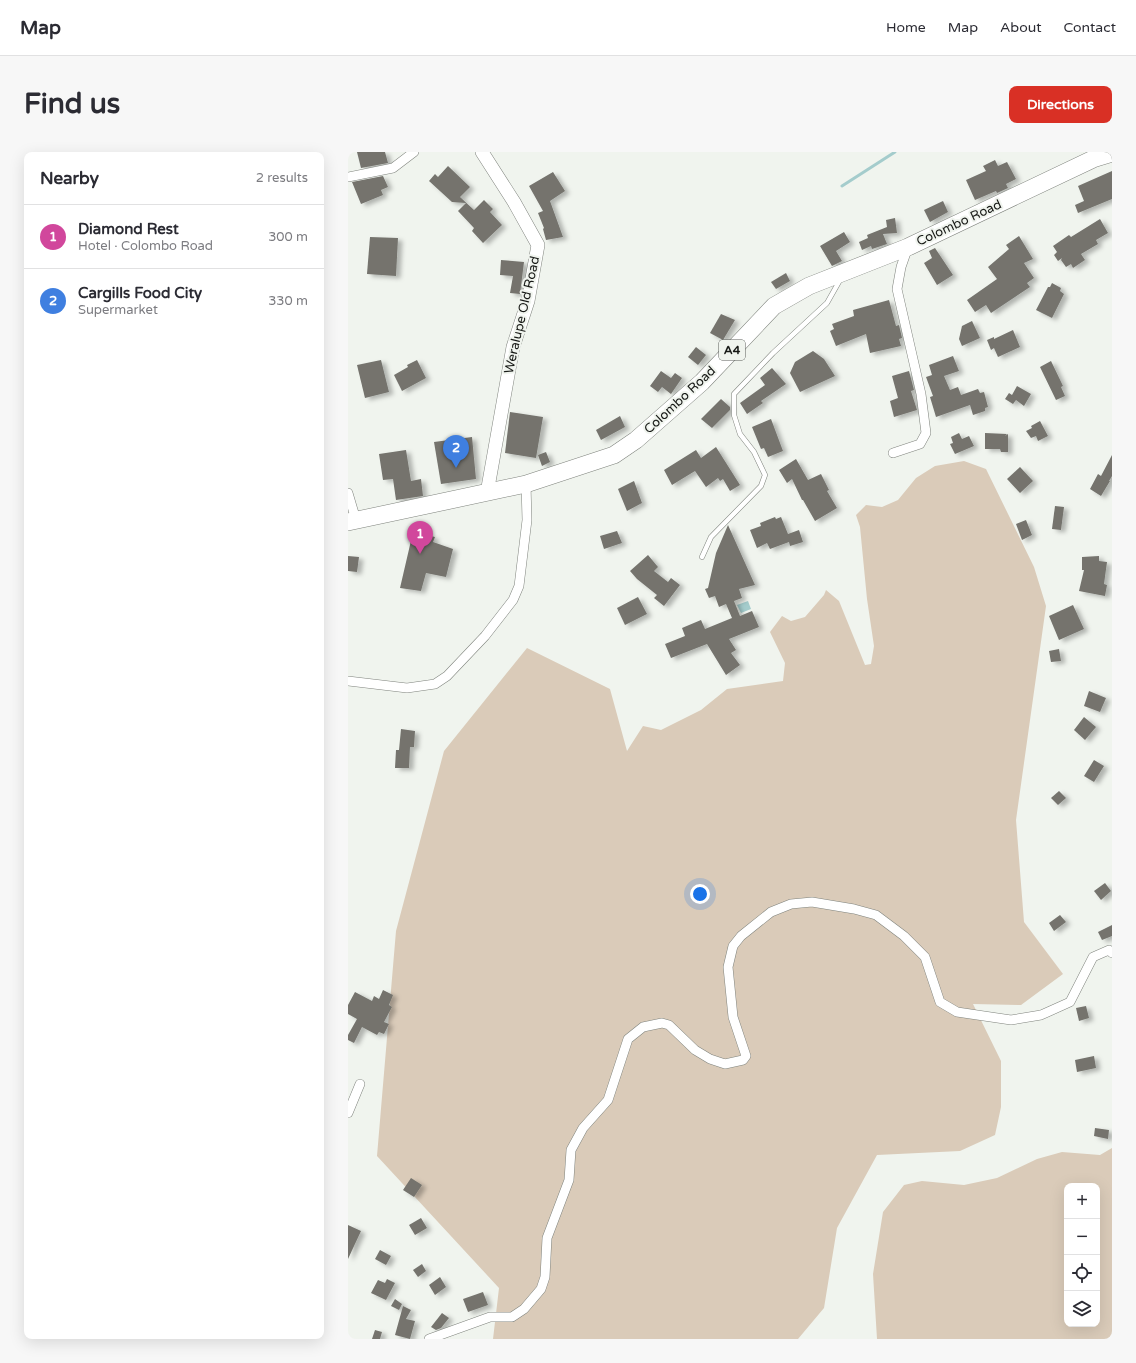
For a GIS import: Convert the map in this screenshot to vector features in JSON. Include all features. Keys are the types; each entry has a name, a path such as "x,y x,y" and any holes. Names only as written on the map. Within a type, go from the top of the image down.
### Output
{"highway":[{"name":"Colombo Road","path":"352,521 526,484 614,455 636,440 702,382 774,306 809,286 908,247 1093,159 1112,153"}],"street":[{"path":"348,177 393,168 414,152"},
{"name":"Weralupe Old Road","path":"482,152 514,202 538,245 528,301 513,348 487,493"},
{"path":"893,453 920,444 926,433 921,394 897,289 901,267 908,247"},
{"path":"348,681 407,688 434,684 447,676 485,636 513,600 518,586 527,520 526,484"},
{"path":"348,493 352,521"},
{"path":"430,1339 490,1317 512,1317 524,1309 541,1289 546,1277 547,1238 569,1180 571,1150 583,1128 608,1100 628,1039 643,1027 662,1023 669,1025 696,1050 710,1059 725,1064 743,1060 746,1056 733,1017 728,967 733,946 741,936 771,912 791,904 812,902 854,909 876,915 904,936 926,957 940,1002 957,1012 1011,1020 1041,1015 1070,1002 1093,957 1109,950 1112,953"},
{"path":"348,1113 360,1084"}],"lane":[{"path":"702,557 711,537 761,486 765,476 754,452 740,434 734,416 734,394 773,353 827,303 843,273"}],"shaded area":[{"path":"964,461 986,469 1034,567 1046,606 1016,820 1024,922 1063,974 1021,1005 973,1004 1001,1061 1001,1107 995,1135 960,1151 877,1155 837,1228 824,1308 798,1339 493,1339 499,1288 377,1156 396,931 444,751 527,648 610,689 627,751 643,726 661,730 701,710 727,689 783,681 785,663 770,632 782,616 791,621 805,617 824,595 826,590 839,601 865,665 871,664 874,646 867,599 860,527 856,515 866,505 882,507 898,500 916,478 935,466"},
{"path":"1112,1148 1112,1339 877,1339 873,1274 883,1212 904,1185 922,1181 964,1185 997,1178 1037,1159 1062,1152 1100,1155"}],"water":[{"path":"748,601 751,609 741,613 737,605"}],"building":[{"path":"357,152 385,152 388,163 361,168"},
{"path":"995,160 998,166 1007,162 1016,179 1006,184 1008,188 997,193 996,191 975,200 966,180 986,171 983,166"},
{"path":"448,166 470,187 460,197 474,210 484,200 493,209 490,212 502,225 483,243 472,231 474,228 458,211 466,203 452,202 429,181 435,174 438,177"},
{"path":"1112,171 1112,199 1078,213 1075,205 1084,201 1078,186"},
{"path":"553,172 565,191 550,201 563,237 546,240 544,228 538,213 543,211 529,186"},
{"path":"383,176 388,187 381,190 383,195 361,204 352,182"},
{"path":"943,201 948,212 930,222 924,210"},
{"path":"895,218 897,233 883,234 887,244 872,249 871,246 862,250 859,242 868,238 867,235 887,227 886,220"},
{"path":"1100,219 1108,233 1096,240 1098,244 1081,254 1085,260 1073,268 1071,264 1066,267 1061,260 1062,258 1058,261 1054,255 1057,252 1053,246 1069,235 1071,237"},
{"path":"844,232 850,242 836,251 842,261 832,266 820,246"},
{"path":"1019,236 1033,259 1024,263 1034,278 1027,283 1030,287 991,313 986,305 975,312 967,300 997,279 988,267 1009,249 1006,245"},
{"path":"370,237 398,238 396,276 367,274"},
{"path":"935,248 953,275 937,285 924,263 932,258 929,251"},
{"path":"501,260 524,262 520,294 510,293 513,276 500,275"},
{"path":"786,273 790,281 776,289 771,282"},
{"path":"1052,283 1061,288 1060,291 1064,294 1052,318 1036,310 1048,287 1050,287"},
{"path":"889,300 896,326 899,325 902,338 899,339 901,346 870,353 866,334 836,346 830,331 834,329 832,324 854,316 853,310"},
{"path":"721,314 735,320 723,340 710,333"},
{"path":"972,321 980,338 962,346 959,339 962,326"},
{"path":"1013,330 1020,347 998,357 994,348 991,350 987,340 994,337 994,339"},
{"path":"696,347 706,355 698,365 688,357"},
{"path":"813,351 824,359 835,376 800,392 790,373 795,362"},
{"path":"953,356 959,371 944,376 950,390 958,387 961,395 978,389 980,393 984,392 988,407 985,408 985,411 973,415 970,405 936,417 930,397 933,396 926,377 932,375 929,365"},
{"path":"381,360 389,392 365,398 357,365"},
{"path":"417,360 426,378 402,391 394,375 408,367 407,365"},
{"path":"1051,361 1063,386 1061,387 1065,396 1056,400 1040,367"},
{"path":"772,368 786,384 761,401 763,403 747,414 740,403 765,385 760,378"},
{"path":"661,371 671,378 675,373 682,378 671,394 662,387 658,392 650,386"},
{"path":"909,371 914,390 911,391 917,410 894,417 890,401 898,398 892,376"},
{"path":"1017,386 1031,394 1024,406 1016,400 1013,404 1005,399 1009,393 1012,395"},
{"path":"721,399 730,407 730,410 712,428 701,419"},
{"path":"510,412 543,417 536,458 505,453"},
{"path":"620,416 625,427 601,440 596,430"},
{"path":"771,419 783,451 768,457 764,448 761,449 752,427"},
{"path":"1040,421 1048,436 1038,441 1036,436 1031,438 1026,431"},
{"path":"959,433 962,439 969,436 974,446 955,454 950,444 953,443 951,437"},
{"path":"985,433 1007,434 1005,436 1008,434 1008,452 1001,452 1000,449 985,449"},
{"path":"472,437 476,479 441,484 434,442"},
{"path":"716,447 740,485 730,491 723,479 720,481 718,478 706,487 695,471 672,485 664,470 696,450 701,458"},
{"path":"406,450 411,481 421,479 423,496 396,500 393,479 383,480 379,454"},
{"path":"546,452 550,462 542,466 538,455"},
{"path":"1112,455 1112,476 1101,496 1090,489 1098,474 1101,476"},
{"path":"796,459 808,480 821,474 829,490 827,491 837,508 815,521 802,500 792,479 787,483 779,470"},
{"path":"1020,467 1033,481 1020,493 1007,479"},
{"path":"634,481 642,503 627,511 618,489"},
{"path":"1055,506 1064,507 1061,530 1052,529"},
{"path":"775,517 776,519 781,517 788,534 799,530 803,542 790,546 789,542 770,549 767,543 757,548 750,530 761,526 760,523"},
{"path":"1026,520 1032,535 1022,540 1016,524"},
{"path":"728,525 755,585 739,589 742,598 734,601 740,616 752,611 759,627 729,639 736,650 731,653 740,665 726,675 707,644 671,658 665,644 685,636 682,628 701,620 705,629 732,618 726,604 719,607 715,596 709,598 705,589 708,588 716,553"},
{"path":"617,531 622,543 604,549 600,536"},
{"path":"413,532 435,537 433,542 453,549 446,577 426,573 421,591 400,588"},
{"path":"648,555 658,567 654,571 668,582 671,578 680,585 664,606 654,598 657,595 637,579 630,571"},
{"path":"348,556 359,557 357,572 348,571"},
{"path":"1099,556 1099,561 1107,562 1104,584 1107,585 1105,596 1079,591 1084,570 1082,570 1082,557"},
{"path":"638,597 647,614 625,625 617,608"},
{"path":"1073,605 1084,629 1059,640 1049,616"},
{"path":"1059,649 1061,661 1051,662 1049,651"},
{"path":"1089,691 1106,698 1100,712 1084,706"},
{"path":"1084,717 1096,727 1085,740 1074,730"},
{"path":"401,729 415,731 414,747 410,747 409,768 395,768 396,750 399,750"},
{"path":"1094,760 1104,766 1094,782 1084,776"},
{"path":"1059,791 1066,798 1058,805 1051,798"},
{"path":"1105,883 1111,891 1101,900 1094,891"},
{"path":"1060,915 1066,922 1054,931 1049,923"},
{"path":"1112,925 1112,936 1102,940 1098,932"},
{"path":"383,990 393,995 389,1005 392,1007 384,1022 389,1024 384,1034 379,1032 377,1035 362,1027 354,1043 348,1040 348,1035 357,1019 348,1014 348,1005 355,992 372,1001 374,996 379,999"},
{"path":"1086,1006 1089,1018 1079,1021 1076,1008"},
{"path":"1094,1056 1096,1068 1077,1072 1075,1060"},
{"path":"1095,1128 1109,1130 1108,1139 1094,1136"},
{"path":"411,1178 422,1185 414,1197 403,1190"},
{"path":"421,1218 427,1228 415,1235 409,1225"},
{"path":"348,1225 361,1231 348,1259"},
{"path":"380,1250 391,1256 386,1265 375,1259"},
{"path":"422,1264 426,1271 418,1277 413,1270"},
{"path":"440,1277 446,1287 435,1295 429,1285"},
{"path":"387,1279 395,1283 386,1300 371,1293 378,1280 385,1283"},
{"path":"483,1292 488,1305 468,1312 463,1299"},
{"path":"395,1299 402,1304 399,1310 391,1306"},
{"path":"403,1306 411,1310 406,1319 415,1321 410,1339 395,1335"},
{"path":"442,1313 449,1318 441,1328 436,1330 431,1327"},
{"path":"375,1330 382,1332 380,1339 372,1339"}],"waterway":[{"path":"842,186 895,152"}],"place":[{"name":"Cargills Food City","path":"456,468"},
{"name":"Diamond Rest","path":"420,554"}]}
